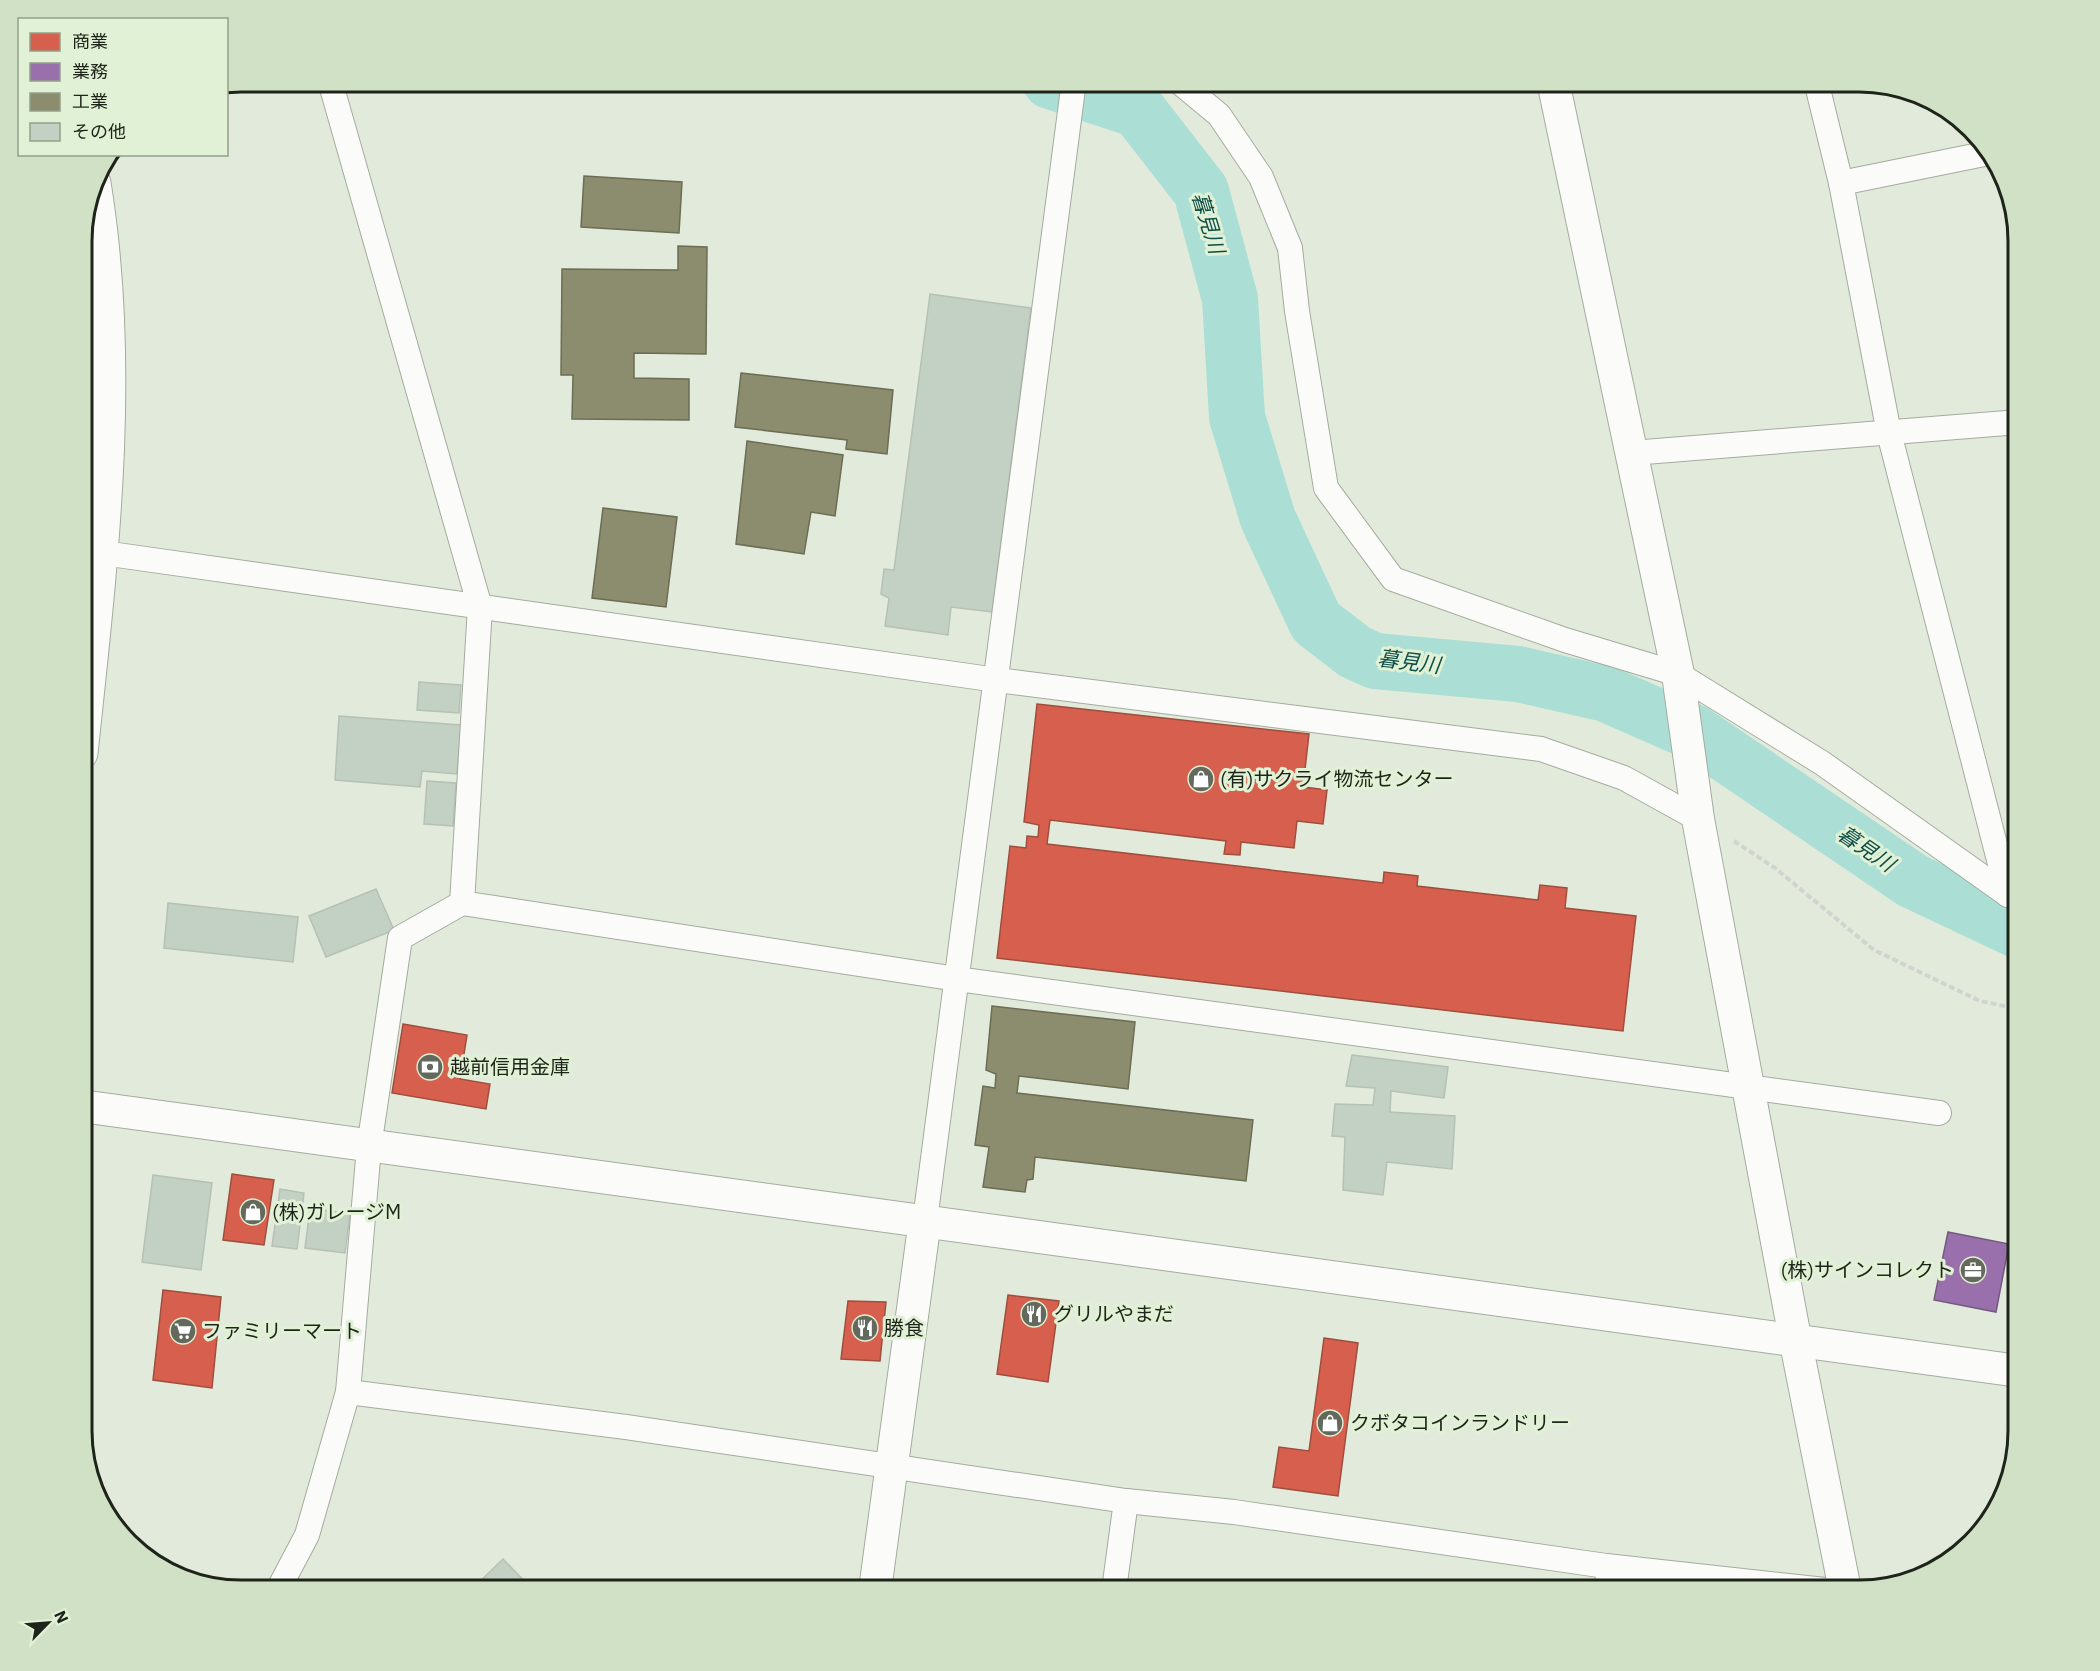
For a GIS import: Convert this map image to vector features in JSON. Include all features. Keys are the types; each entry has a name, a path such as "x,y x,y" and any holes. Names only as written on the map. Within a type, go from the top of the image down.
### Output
{"main road":[{"path":"92,653 103,553 110,351 97,202"}],"street":[{"path":"333,91 480,607 462,903"},
{"path":"876,1580 1073,91"},
{"path":"1190,91 1218,115 1261,177 1290,248 1297,311 1326,488 1393,579 1491,611 1565,640 1678,674 1822,764 2008,892"},
{"path":"1555,91 1678,674 1697,811 1795,1338 1843,1580"},
{"path":"1818,91 1841,183 1889,433 2008,876"},
{"path":"1841,183 1981,155"},
{"path":"1632,453 2008,423"},
{"path":"103,553 997,680 1541,749 1623,778 1697,811"},
{"path":"283,1580 307,1535 348,1392 369,1147 400,938 462,903 957,979 1939,1113"},
{"path":"92,1108 369,1147 1795,1338 2008,1369"},
{"path":"348,1392 626,1427 1126,1501 1234,1512 1606,1566 1734,1580"},
{"path":"1115,1580 1126,1501"},
{"path":"1606,1566 1608,1580"}],"path":[{"path":"1697,811 1775,867 1874,950 1980,1001 2008,1007"}],"building: 商業":[{"path":"1037,704 1309,734 1303,787 1327,790 1323,824 1297,821 1294,848 1241,842 1240,855 1224,854 1226,841 1050,820 1047,844 1383,883 1384,872 1418,876 1417,886 1538,900 1540,885 1567,888 1565,908 1636,916 1623,1031 997,958 1010,846 1026,848 1027,836 1038,837 1039,825 1024,822"},
{"path":"403,1024 467,1035 460,1079 490,1084 486,1109 392,1093"},
{"path":"232,1174 274,1180 264,1245 223,1240"},
{"path":"163,1290 221,1297 212,1388 153,1380"},
{"path":"1008,1295 1059,1301 1048,1382 997,1374"},
{"path":"848,1301 886,1302 880,1361 841,1359"},
{"path":"1324,1338 1358,1343 1338,1496 1273,1487 1279,1447 1309,1451"}],"building: 業務":[{"path":"1948,1232 2008,1244 1996,1312 1934,1300"}],"building: 工業":[{"path":"584,176 682,182 679,233 581,227"},
{"path":"678,246 707,247 706,354 634,353 634,378 689,379 689,420 572,419 573,375 561,375 562,269 678,270"},
{"path":"741,373 893,390 887,454 846,449 847,440 735,427"},
{"path":"747,441 843,455 835,516 811,512 804,554 736,544"},
{"path":"603,508 677,517 666,607 592,598"},
{"path":"992,1006 1135,1022 1128,1089 1019,1076 1017,1093 1253,1120 1246,1181 1035,1157 1033,1179 1027,1180 1025,1192 983,1187 989,1147 975,1145 983,1086 995,1088 996,1074 986,1070"}],"building: その他":[{"path":"930,294 1031,308 992,612 951,607 948,635 885,626 889,598 881,594 884,569 894,570"},
{"path":"419,682 461,685 459,713 417,710"},
{"path":"339,716 461,725 457,774 422,771 420,787 335,780"},
{"path":"427,781 456,783 453,826 424,824"},
{"path":"376,889 394,930 326,957 309,916"},
{"path":"168,903 298,917 293,962 164,948"},
{"path":"1352,1055 1448,1067 1444,1098 1391,1091 1390,1112 1455,1116 1452,1169 1387,1162 1383,1195 1343,1190 1345,1137 1332,1136 1335,1104 1373,1105 1375,1088 1346,1086"},
{"path":"153,1175 212,1183 201,1270 142,1262"},
{"path":"280,1189 304,1193 297,1249 272,1246"},
{"path":"310,1208 350,1214 345,1253 305,1248"},
{"path":"503,1559 523,1580 481,1580"}],"waterway":[{"name":"暮見川","path":"1080,91 1138,110 1201,191 1230,299 1237,417 1268,519 1316,622 1355,652 1375,661 1518,674 1606,694 1693,732 1913,881 2008,926"}],"place":[{"name":"(有)サクライ物流センター","path":"1201,779"},
{"name":"越前信用金庫","path":"430,1067"},
{"name":"(株)ガレージM","path":"253,1212"},
{"name":"(株)サインコレクト","path":"1973,1270"},
{"name":"グリルやまだ","path":"1034,1314"},
{"name":"勝食","path":"865,1328"},
{"name":"ファミリーマート","path":"183,1331"},
{"name":"クボタコインランドリー","path":"1330,1423"}]}
